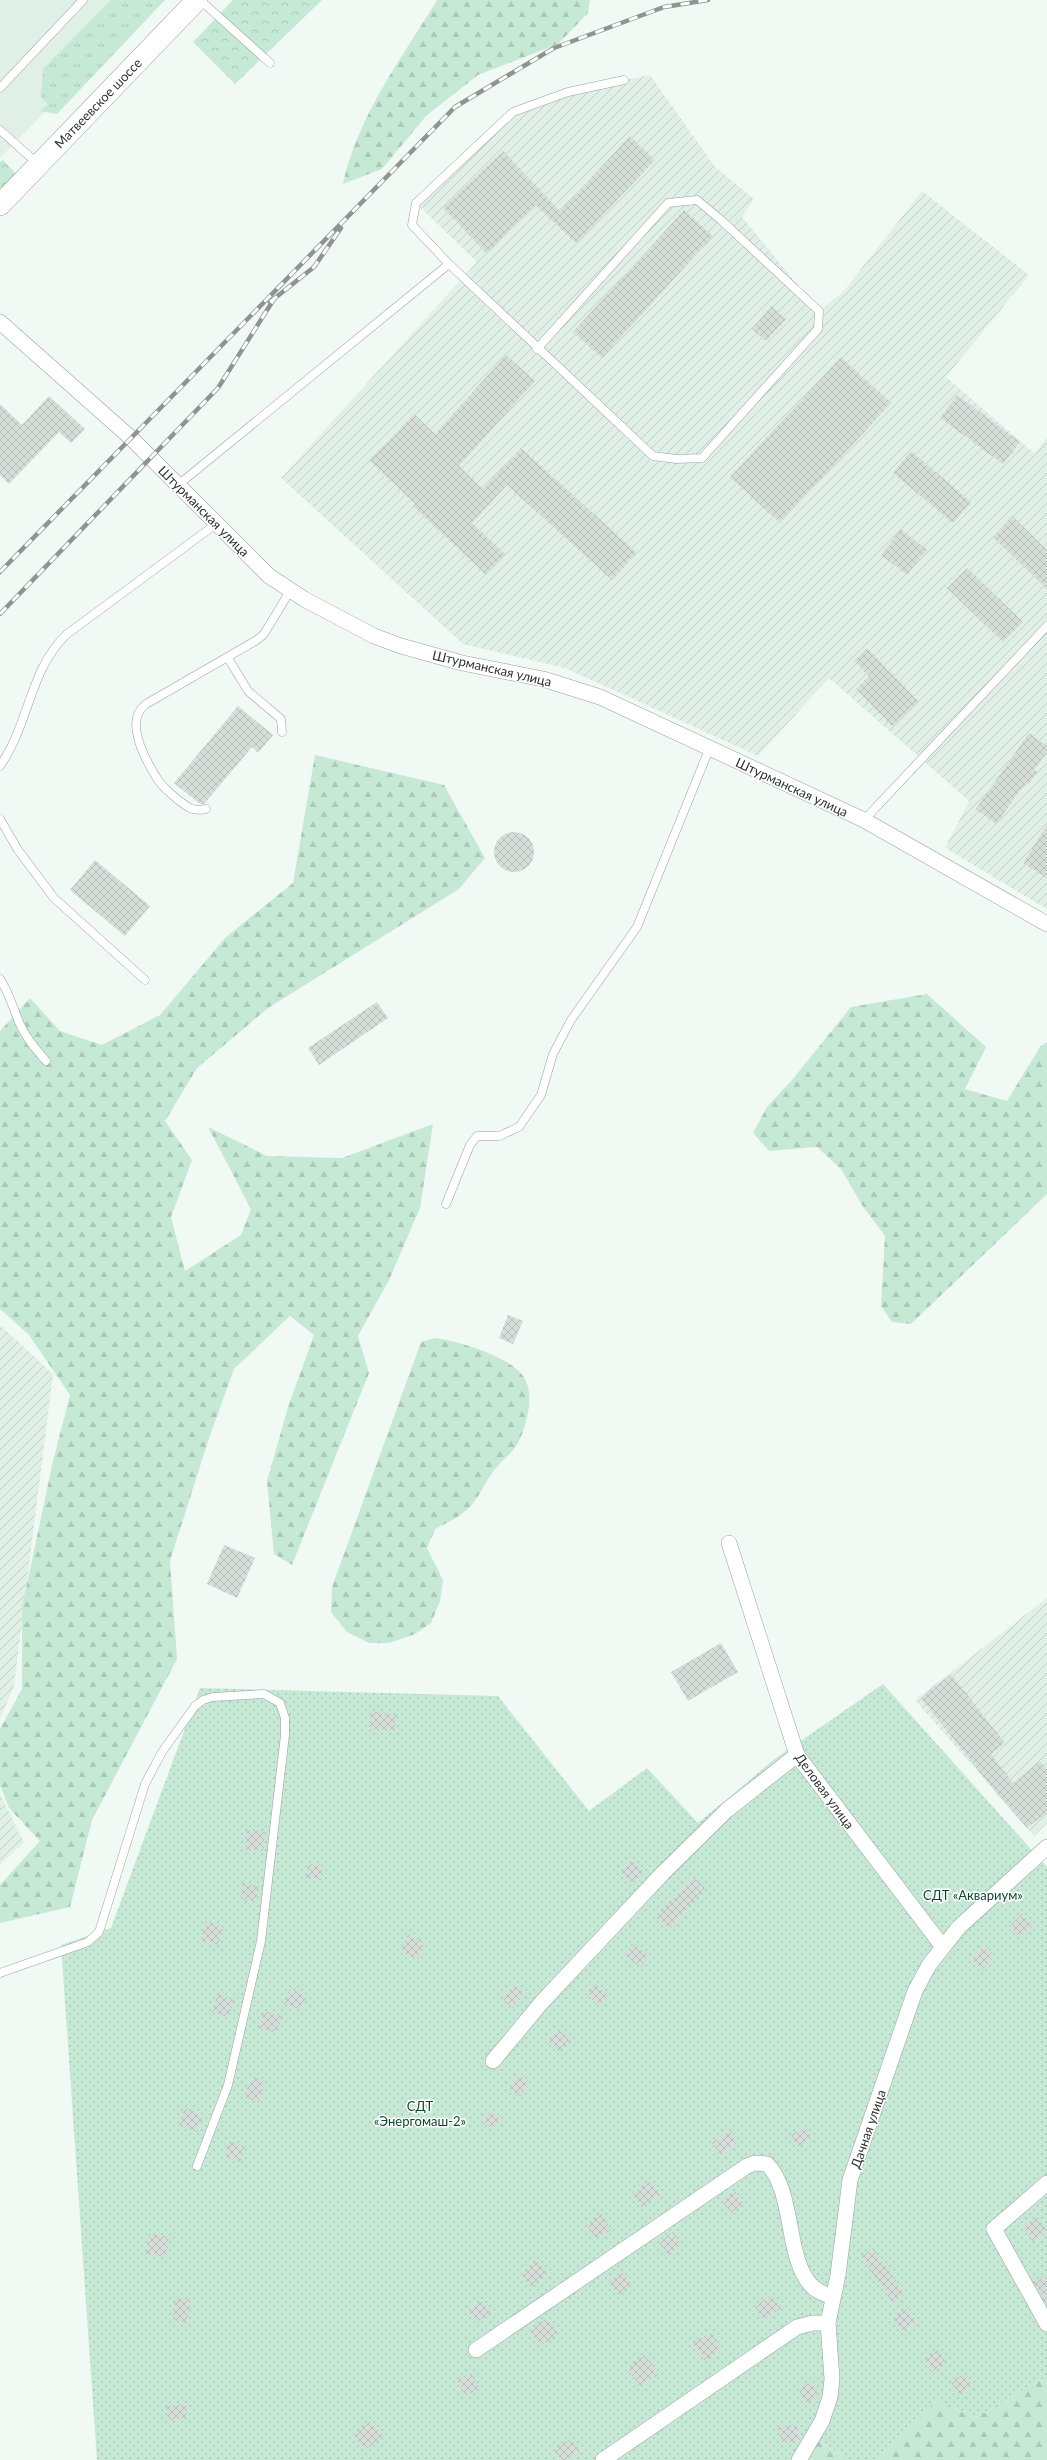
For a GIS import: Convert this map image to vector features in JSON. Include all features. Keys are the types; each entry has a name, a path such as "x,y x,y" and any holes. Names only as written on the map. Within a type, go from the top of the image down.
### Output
{"main road":[{"name":"Матвеевское шоссе","path":"0,205 197,0"}],"street":[{"name":"Штурманская улица","path":"0,322 131,438 269,576 290,591 336,617 401,646 462,664 543,679 600,696 864,820 1047,924"},
{"name":"Деловая улица","path":"730,1543 797,1755 943,1947"},
{"path":"493,2061 542,2002 662,1872 727,1810 797,1755"},
{"name":"Дачная улица","path":"799,2460 822,2421 830,2398 832,2379 828,2323 838,2275 850,2180 915,1991 929,1965 959,1927 1047,1846"},
{"path":"476,2350 747,2166 755,2163 767,2164 777,2177 801,2268 806,2279 818,2291 833,2297"},
{"path":"1047,2183 994,2229 1047,2324"},
{"path":"604,2460 797,2327 813,2322 828,2323"}],"lane":[{"path":"0,88 83,0"},
{"path":"200,0 270,63"},
{"path":"537,349 668,203 697,200 721,220 820,311 818,329 702,458 676,459 653,456 537,349 449,264 412,225 416,203 513,112 568,92 624,80"},
{"path":"0,130 39,165"},
{"path":"178,485 449,264"},
{"path":"0,766 12,749 44,664 54,646 216,524"},
{"path":"206,809 191,808 158,781 140,744 137,731 137,717 142,707 146,704 247,648 264,634 290,591"},
{"path":"864,820 1047,626"},
{"path":"228,658 248,691 281,719 282,732"},
{"path":"446,1204 470,1145 477,1136 499,1136 519,1127 541,1095 553,1054 571,1020 637,927 710,747"},
{"path":"0,819 18,850 54,898 144,980"},
{"path":"0,979 8,992 19,1022 30,1042 46,1061"},
{"path":"0,1973 88,1942 99,1932 143,1789 162,1752 195,1706 203,1700 213,1697 264,1694 280,1703 286,1718 285,1735 261,1941 228,2085 197,2166"}],"shaded area":[{"path":"0,0 154,0 0,158"},
{"path":"650,75 715,167 754,199 742,217 819,311 843,292 922,191 1029,275 946,377 1034,453 1047,438 1047,909 945,848 969,801 829,678 758,756 565,668 463,644 281,478 477,262 416,203 513,112 553,95"},
{"path":"0,1325 53,1374 14,1686 0,1719"},
{"path":"1047,1598 1047,1823 1034,1836 915,1700"},
{"path":"0,1794 24,1842 0,1865"}],"green space":[{"path":"111,0 165,0 57,114 40,111 48,104 41,97 43,69"},
{"path":"233,0 322,0 235,84 193,42"},
{"path":"437,0 590,0 588,13 558,44 478,75 426,116 382,169 343,184 359,135 370,112 382,89"},
{"path":"3,160 18,176 0,193 0,162"},
{"path":"315,755 444,785 485,858 459,889 268,1008 197,1068 165,1121 192,1160 171,1217 185,1271 241,1235 251,1209 208,1127 267,1156 342,1158 433,1124 420,1208 389,1280 358,1336 369,1373 292,1565 274,1554 267,1481 289,1404 314,1335 290,1316 234,1369 208,1441 170,1561 177,1659 92,1820 70,1907 0,1923 0,1885 40,1841 9,1808 0,1785 0,1729 22,1689 22,1607 53,1461 70,1395 29,1335 0,1309 0,1031 30,998 60,1031 102,1045 160,1015 226,937 293,883"},
{"path":"927,994 986,1047 965,1089 1007,1101 1040,1047 1047,1042 1047,1194 911,1324 892,1322 881,1306 885,1236 862,1205 841,1169 817,1147 769,1151 753,1133 767,1107 792,1080 851,1007"},
{"path":"435,1338 472,1347 499,1358 511,1365 526,1381 529,1396 528,1413 524,1429 518,1443 495,1469 468,1509 458,1517 435,1529 427,1548 443,1580 440,1601 431,1623 415,1634 389,1643 369,1643 347,1632 331,1612 332,1587 421,1342"},
{"name":"СДТ «Энергомаш-2»","path":"883,1684 1047,1867 1047,2376 975,2418 937,2400 876,2460 850,2460 818,2441 805,2460 97,2460 61,1945 111,1928 200,1688 498,1696 589,1811 647,1768 698,1823 776,1758"},
{"path":"1047,2376 1047,2460 876,2460 937,2400 975,2418"},
{"path":"817,2441 850,2460 805,2460"}],"building":[{"path":"630,136 655,160 576,243 536,206 486,253 443,208 503,151 560,211"},
{"path":"684,210 713,236 602,358 573,332"},
{"path":"771,306 786,319 766,341 752,329"},
{"path":"506,355 535,381 459,466 483,489 521,448 637,553 612,580 507,485 472,523 505,554 485,574 413,506 415,504 370,461 414,414 435,434"},
{"path":"841,357 891,403 780,523 730,477"},
{"path":"957,395 1020,442 1003,464 940,418"},
{"path":"49,396 85,429 71,443 59,432 9,484 0,475 0,404 22,425"},
{"path":"911,451 971,502 953,523 893,473"},
{"path":"1012,516 1047,550 1047,589 993,537"},
{"path":"901,529 927,550 907,575 881,555"},
{"path":"967,568 1023,622 1003,642 947,588"},
{"path":"867,648 918,701 892,726 856,689 869,676 854,661"},
{"path":"238,706 273,735 258,753 252,747 204,804 200,804 174,783"},
{"path":"1029,733 1047,746 1047,752 1034,770 1037,772 1029,784 1026,782 996,824 976,809"},
{"path":"1047,825 1047,878 1023,863"},
{"path":"514,832 522,834 528,838 532,844 534,852 532,860 528,866 522,870 514,872 506,870 500,866 496,860 494,852 496,844 500,838 506,834"},
{"path":"95,860 150,906 125,936 70,890"},
{"path":"377,1002 388,1018 319,1065 308,1048"},
{"path":"508,1315 523,1321 513,1344 499,1338"},
{"path":"224,1545 255,1558 237,1598 207,1584"},
{"path":"721,1643 738,1672 688,1701 671,1672"},
{"path":"951,1674 1005,1743 991,1754 1013,1783 1040,1761 1047,1769 1047,1812 1027,1828 998,1795 921,1698"},
{"path":"371,1711 397,1715 394,1731 369,1728"},
{"path":"247,1830 265,1832 263,1851 245,1849"},
{"path":"631,1860 644,1872 633,1883 620,1872"},
{"path":"308,1864 323,1865 321,1880 306,1878"},
{"path":"693,1877 705,1888 670,1929 656,1918"},
{"path":"243,1883 258,1886 256,1901 240,1899"},
{"path":"1022,1914 1033,1926 1020,1938 1009,1927"},
{"path":"206,1921 224,1926 218,1945 200,1940"},
{"path":"408,1935 424,1941 418,1959 401,1953"},
{"path":"632,1944 649,1956 641,1967 624,1955"},
{"path":"984,1945 995,1956 982,1970 971,1959"},
{"path":"596,1984 609,1996 599,2006 587,1994"},
{"path":"514,1985 524,1994 512,2008 502,1998"},
{"path":"290,1989 307,1995 301,2010 284,2004"},
{"path":"218,1994 234,2000 228,2017 212,2012"},
{"path":"264,2011 282,2016 277,2033 259,2028"},
{"path":"558,2029 570,2041 558,2052 547,2041"},
{"path":"519,2074 531,2083 520,2096 508,2087"},
{"path":"251,2077 265,2081 259,2102 244,2098"},
{"path":"185,2108 203,2115 197,2132 179,2125"},
{"path":"490,2111 502,2119 493,2130 482,2122"},
{"path":"806,2127 812,2139 797,2147 791,2135"},
{"path":"730,2130 738,2142 721,2155 712,2143"},
{"path":"230,2141 245,2147 240,2162 224,2156"},
{"path":"652,2181 661,2195 641,2207 632,2192"},
{"path":"735,2191 744,2204 731,2213 721,2200"},
{"path":"602,2214 611,2230 596,2239 586,2223"},
{"path":"1038,2217 1047,2232 1033,2242 1023,2226"},
{"path":"673,2232 682,2245 668,2255 659,2242"},
{"path":"149,2234 169,2237 166,2257 146,2254"},
{"path":"873,2248 905,2294 893,2303 861,2257"},
{"path":"538,2261 547,2274 530,2286 521,2274"},
{"path":"622,2271 632,2284 618,2295 608,2282"},
{"path":"1047,2275 1047,2306 1034,2283"},
{"path":"771,2295 781,2308 764,2320 755,2307"},
{"path":"176,2298 191,2300 187,2322 172,2320"},
{"path":"481,2300 490,2313 476,2323 467,2310"},
{"path":"907,2308 917,2322 903,2332 893,2318"},
{"path":"547,2318 558,2334 540,2346 529,2330"},
{"path":"711,2332 722,2348 705,2361 693,2344"},
{"path":"938,2350 946,2362 932,2372 924,2360"},
{"path":"645,2355 659,2374 641,2387 627,2368"},
{"path":"471,2373 480,2388 466,2396 457,2381"},
{"path":"964,2373 973,2385 961,2395 951,2383"},
{"path":"813,2382 819,2398 804,2403 798,2387"},
{"path":"186,2404 187,2418 168,2420 166,2406"},
{"path":"371,2421 383,2436 365,2450 353,2434"},
{"path":"796,2424 800,2440 782,2444 778,2428"},
{"path":"571,2438 580,2452 568,2460 561,2460 554,2450"}],"railway":[{"path":"0,572 455,107 554,48 664,7 708,0"},
{"path":"270,302 314,267 341,228"},
{"path":"0,614 218,388 274,299"}],"park label":[{"name":"СДТ «Аквариум»","path":"973,1895"}]}
